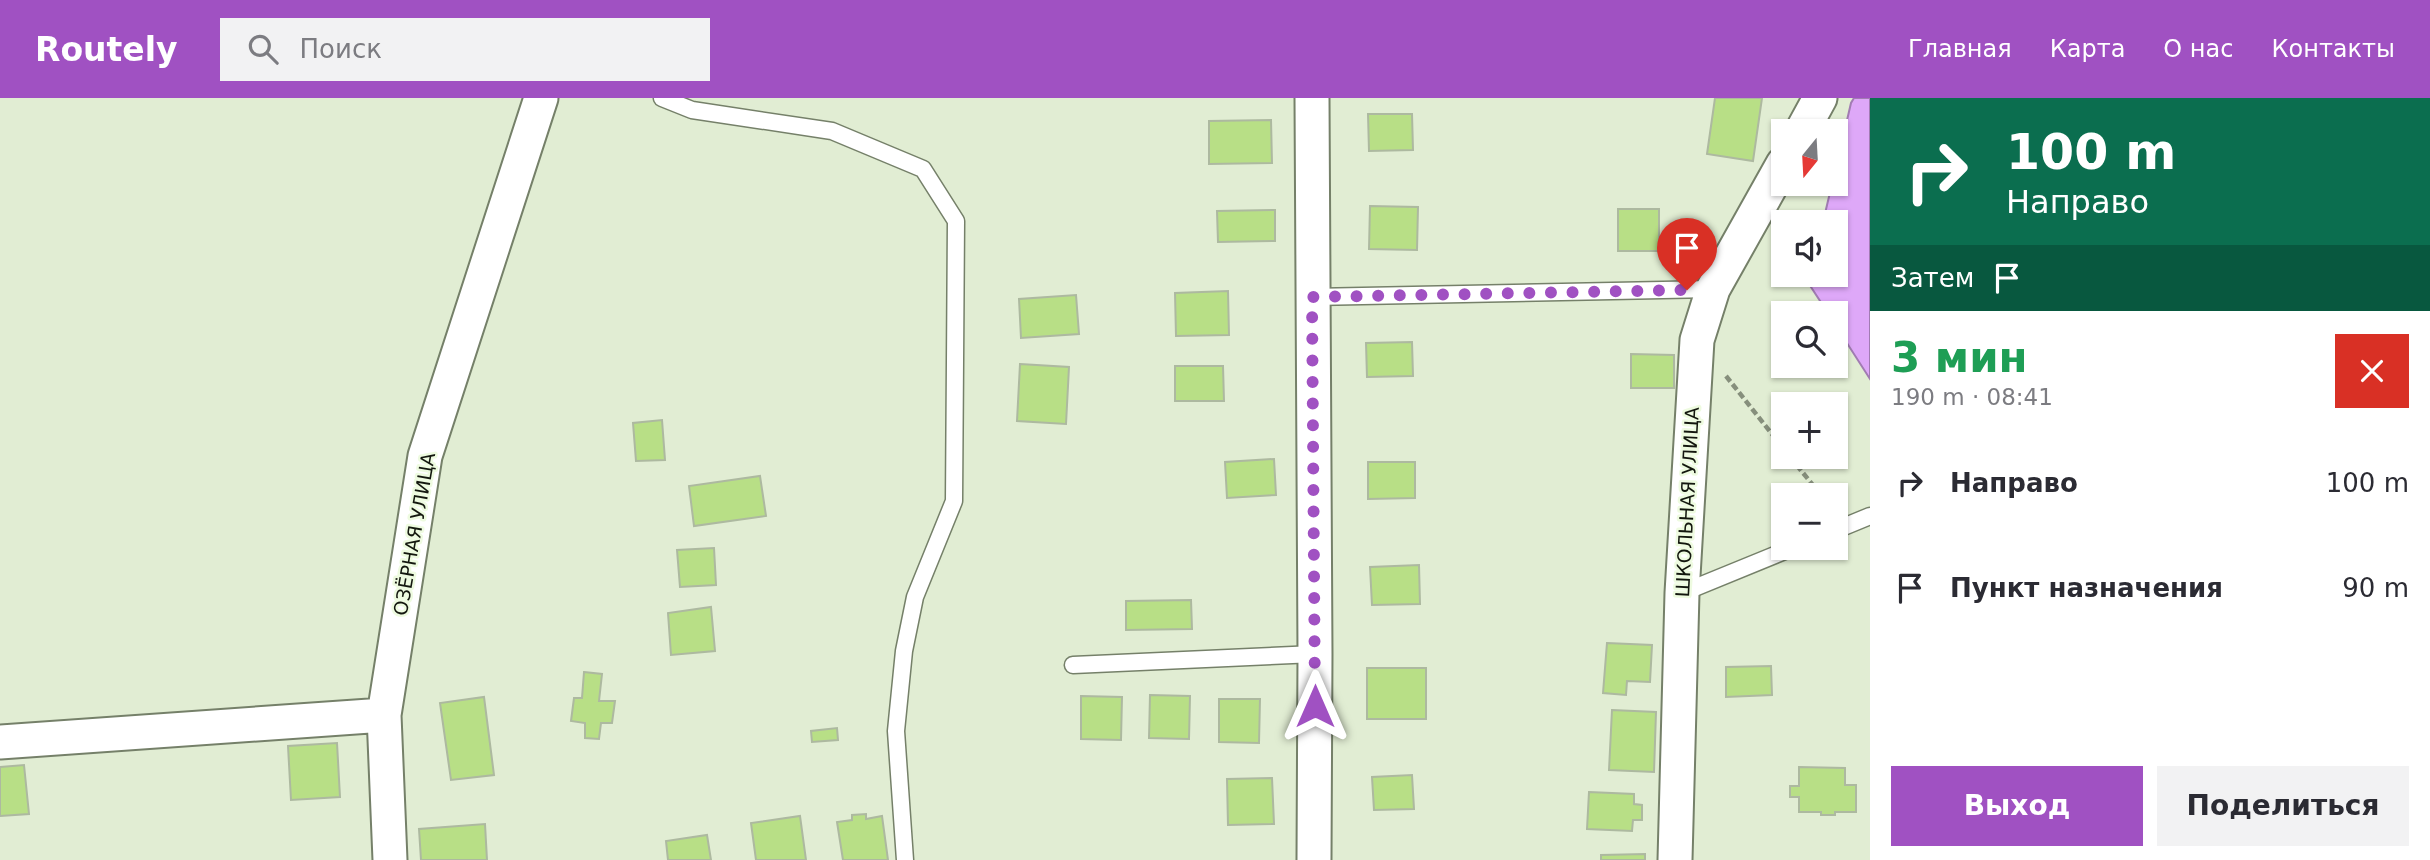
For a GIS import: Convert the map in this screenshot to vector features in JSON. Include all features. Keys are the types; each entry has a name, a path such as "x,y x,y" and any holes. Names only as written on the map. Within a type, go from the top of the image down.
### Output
{"street":[{"name":"ОЗЁРНАЯ УЛИЦА","path":"390,860 384,715 425,456 541,98"},
{"path":"1312,98 1314,860"},
{"path":"1809,119 1820,98"},
{"name":"ШКОЛЬНАЯ УЛИЦА","path":"1675,860 1682,593 1697,340 1713,289 1771,185"},
{"path":"0,741 384,715"}],"lane":[{"path":"662,98 692,110 832,131 923,169 956,221 954,500 915,597 904,651 896,731 905,860"},
{"path":"1312,297 1713,289"},
{"path":"1848,525 1870,516"},
{"path":"1682,593 1771,557"},
{"path":"1073,665 1315,654"}],"path":[{"path":"1697,340 1771,433"},
{"path":"1800,469 1811,483"}],"shaded area":[{"path":"1854,98 1870,98 1870,379 1848,345 1848,301 1820,301 1811,287 1848,287 1848,210 1826,210 1829,196 1848,196 1847,119"}],"building":[{"path":"1715,98 1762,98 1753,161 1707,154"},
{"path":"1368,114 1412,114 1413,150 1369,151"},
{"path":"1271,120 1272,163 1209,164 1209,121"},
{"path":"1370,206 1418,207 1417,250 1369,249"},
{"path":"1618,209 1659,209 1659,251 1618,251"},
{"path":"1275,210 1275,241 1218,242 1217,211"},
{"path":"1228,291 1229,335 1176,336 1175,293"},
{"path":"1076,295 1079,334 1021,338 1019,299"},
{"path":"1412,342 1413,376 1367,377 1366,343"},
{"path":"1631,354 1674,355 1674,388 1631,388"},
{"path":"1020,364 1069,367 1066,424 1017,421"},
{"path":"1175,366 1223,366 1224,401 1175,401"},
{"path":"662,420 665,460 636,461 633,423"},
{"path":"1274,459 1276,495 1227,498 1225,462"},
{"path":"1368,462 1415,462 1415,498 1368,499"},
{"path":"760,476 766,516 694,526 689,486"},
{"path":"714,548 716,585 680,587 677,550"},
{"path":"1419,565 1420,604 1372,605 1370,567"},
{"path":"1191,600 1192,629 1126,630 1126,601"},
{"path":"711,607 715,651 671,655 668,613"},
{"path":"1607,643 1652,645 1650,682 1627,681 1626,695 1603,693"},
{"path":"1771,666 1772,695 1726,697 1726,667"},
{"path":"1367,668 1426,668 1426,719 1367,719"},
{"path":"584,672 602,674 599,701 615,701 612,723 601,723 599,739 585,738 585,723 571,721 574,698 582,698"},
{"path":"1150,695 1190,696 1189,739 1149,738"},
{"path":"1081,696 1122,697 1121,740 1081,739"},
{"path":"484,697 494,775 451,780 440,703"},
{"path":"1219,699 1260,699 1259,743 1219,742"},
{"path":"1612,710 1656,712 1654,772 1609,770"},
{"path":"837,728 838,740 812,742 811,731"},
{"path":"337,743 340,797 291,800 288,746"},
{"path":"24,765 29,814 0,816 0,767"},
{"path":"1799,767 1845,768 1845,785 1856,785 1856,812 1821,815 1821,812 1799,812 1799,797 1790,797 1790,786 1799,786"},
{"path":"1412,775 1414,809 1374,810 1372,777"},
{"path":"1272,778 1274,824 1228,825 1227,779"},
{"path":"1589,792 1634,794 1634,804 1642,805 1642,820 1633,820 1632,831 1587,829"},
{"path":"866,814 866,819 882,816 888,860 843,860 837,822 852,820 852,815"},
{"path":"800,816 806,860 756,860 751,823"},
{"path":"485,824 487,860 421,860 419,829"},
{"path":"707,835 711,860 668,860 666,841"},
{"path":"1645,854 1645,860 1601,860 1601,855"}],"route":[{"path":"1315,706 1312,297 1687,290"}]}
